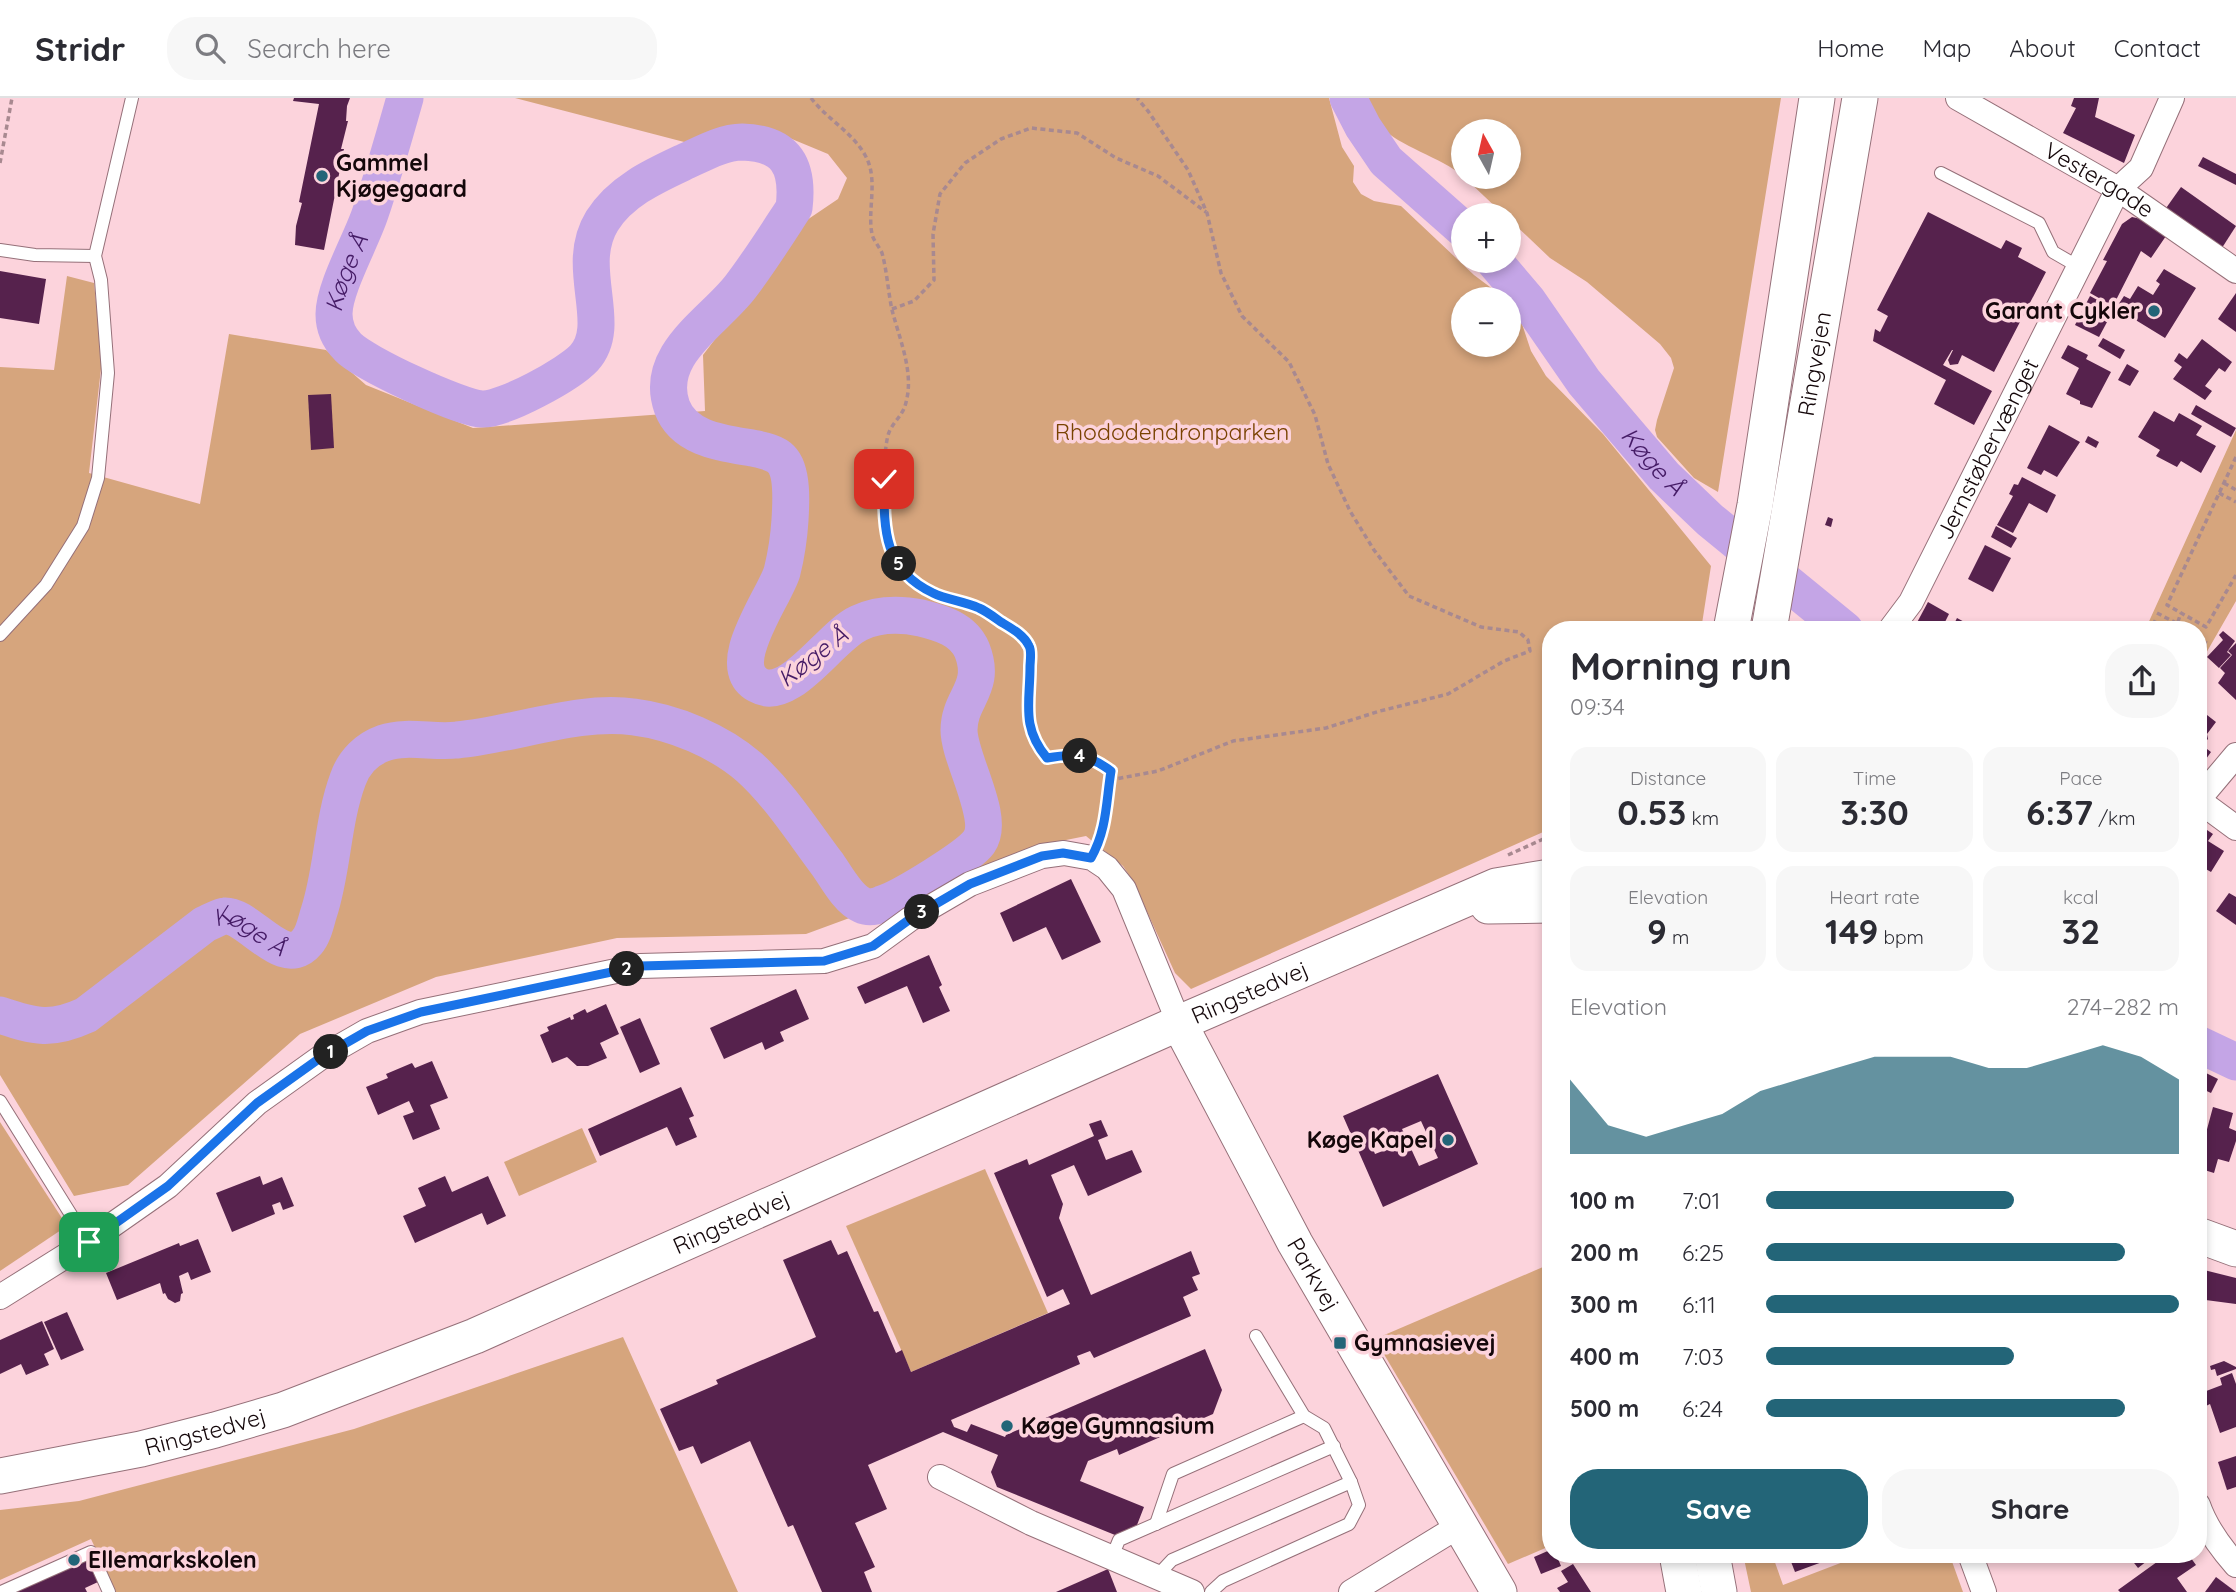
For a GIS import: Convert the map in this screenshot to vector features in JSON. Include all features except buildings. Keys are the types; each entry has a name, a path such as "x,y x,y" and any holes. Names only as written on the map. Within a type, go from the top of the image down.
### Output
{"main road":[{"name":"Ringvejen","path":"1733,621 1755,505 1817,98"},
{"name":"Ringvejen","path":"1770,621 1860,98"},
{"name":"Ringstedvej","path":"0,1476 141,1449 283,1410 475,1336 1496,886 1542,878"},
{"name":"Ringstedvej","path":"1443,910 1498,905 1542,905"},
{"name":"Parkvej","path":"1180,1023 1295,1243 1499,1592"},
{"path":"2207,1238 2236,1249"},
{"path":"1679,1563 1684,1592"},
{"path":"1714,1563 1719,1592"}],"street":[{"name":"Vestergade","path":"1958,98 2118,189 2236,271"},
{"name":"Jernstøbervænget","path":"1897,621 1911,602 2118,189 2141,168 2172,98"},
{"path":"2207,789 2236,755"},
{"path":"2207,807 2236,828"},
{"path":"0,1297 89,1242 168,1186 257,1103 320,1058 367,1031 421,1012 640,966 824,961 873,946 910,919 970,884 1042,856 1063,853 1091,858 1107,868 1124,890 1180,1023"},
{"path":"940,1477 1031,1523 1192,1592"},
{"path":"1351,1592 1459,1526"},
{"path":"2207,1526 2236,1565"},
{"path":"1973,1563 1984,1592"}],"lane":[{"path":"0,635 46,585 83,526 98,478 108,373 101,280 94,256 132,98"},
{"path":"1941,173 2039,223 2053,252 2079,267"},
{"path":"0,250 35,255 94,256"},
{"path":"0,1101 89,1242"},
{"path":"1211,1592 1223,1581 1349,1524 1359,1505 1351,1482 1324,1427 1304,1416 1256,1336"},
{"path":"1156,1524 1173,1474 1304,1416"},
{"path":"1112,1557 1119,1540 1334,1446"},
{"path":"1157,1576 1172,1560 1351,1482"},
{"path":"1,1592 91,1552 109,1592"}],"path":[{"path":"0,163 12,98"},
{"path":"811,98 821,111 845,130 866,157 872,174 872,235 881,252 892,309 905,352 908,396 901,418 889,432 884,479 884,527 891,553 907,576 933,593 978,607 1020,634 1031,648 1027,709 1029,727 1037,746 1047,758 1070,754 1094,758 1111,771 1107,817 1098,846 1091,858"},
{"path":"1110,779 1158,771 1233,741 1326,728 1448,694 1504,661 1530,651 1528,640 1519,632 1482,627 1409,596 1374,550 1350,511 1328,464 1315,415 1289,362 1242,316 1221,273 1207,213 1188,170 1137,98"},
{"path":"892,309 914,301 934,280 933,234 940,194 965,163 1001,139 1031,128 1077,133 1116,158 1158,176 1207,213"},
{"path":"2196,621 2167,605 2236,459"},
{"path":"2224,483 2236,490"},
{"path":"2219,493 2236,502"},
{"path":"2207,625 2236,575"},
{"path":"2157,613 2167,621"},
{"path":"2179,621 2182,613"}],"green space":[{"name":"Rhododendronparken","path":"515,98 1329,98 1342,147 1354,166 1353,182 1361,194 1374,201 1401,206 1451,253 1451,273 1472,273 1490,287 1451,287 1451,357 1521,357 1521,321 1531,351 1546,376 1603,434 1711,566 1702,621 1542,621 1542,833 1191,989 1175,973 1133,881 1123,866 1086,836 1056,842 806,934 617,938 436,977 300,1034 128,1185 74,1196 0,1075 0,367 54,370 67,276 94,283 102,360 89,473 200,504 229,334 326,350 366,385 473,428 705,411 703,355 804,222 838,199 847,178 828,154 775,132 688,143"},
{"path":"1368,98 1781,98 1718,492 1694,478 1657,437 1657,420 1674,368 1671,358 1660,344 1587,282 1550,258 1521,230 1521,203 1491,203 1477,189 1521,189 1521,119 1451,119 1451,167 1390,134 1378,121"},
{"path":"2236,430 2236,601 2207,652 2207,621 2149,621"},
{"path":"0,1122 67,1226 0,1271"},
{"path":"582,1128 597,1162 519,1196 504,1162"},
{"path":"985,1169 1048,1313 911,1372 846,1226"},
{"path":"1542,1267 1542,1549 1508,1564 1375,1339"},
{"path":"623,1337 738,1592 116,1592 91,1539 0,1580 0,1510 79,1501 354,1429"},
{"path":"1745,1563 1775,1563 1783,1585 1840,1563 1953,1563 1963,1592 1751,1592"}],"waterway":[{"name":"Køge Å","path":"0,1015 43,1026 86,1015 205,924 222,916 244,923 277,946 287,950 298,949 307,942 316,923 324,896 339,812 351,773 367,753 393,741 457,740 568,719 613,715 680,728 710,741 749,767 781,802 847,893 867,907 882,904 918,886 962,857 979,842 983,831 983,818 959,730 963,709 976,674 976,663 968,643 951,628 929,620 898,615 882,616 859,623 848,630 810,666 783,685 770,688 758,685 748,676 745,663 754,631 782,572 790,513 788,471 781,459 771,453 705,438 695,433 685,426 672,407 668,388 671,371 679,355 741,286 794,208 794,181 787,160 770,147 757,143 727,144 659,174 627,194 609,211 594,239 591,257 596,329 584,358 536,390 505,404 482,409 434,393 372,363 348,347 335,323 338,291 370,214 405,98"},
{"name":"Køge Å","path":"1348,98 1363,127 1386,161 1451,218"},
{"name":"Køge Å","path":"1504,273 1528,301 1584,382 1664,476 1710,520 1834,621"},
{"name":"Køge Å","path":"2207,1048 2236,1062"}],"place":[{"name":"Gammel Kjøgegaard","path":"322,176"},
{"name":"Garant Cykler","path":"2154,311"},
{"name":"Køge Kapel","path":"1448,1140"},
{"name":"Gymnasievej","path":"1340,1343"},
{"name":"Køge Gymnasium","path":"1007,1426"},
{"name":"Ellemarkskolen","path":"74,1560"}],"route":[{"path":"89,1242 168,1186 257,1103 320,1058 367,1031 421,1012 640,966 824,961 873,946 910,919 970,884 1042,856 1063,853 1091,858 1098,846 1107,817 1111,771 1094,758 1070,754 1047,758 1037,746 1029,727 1027,709 1031,648 1020,634 978,607 933,593 907,576 891,553 884,527 884,479"}]}
